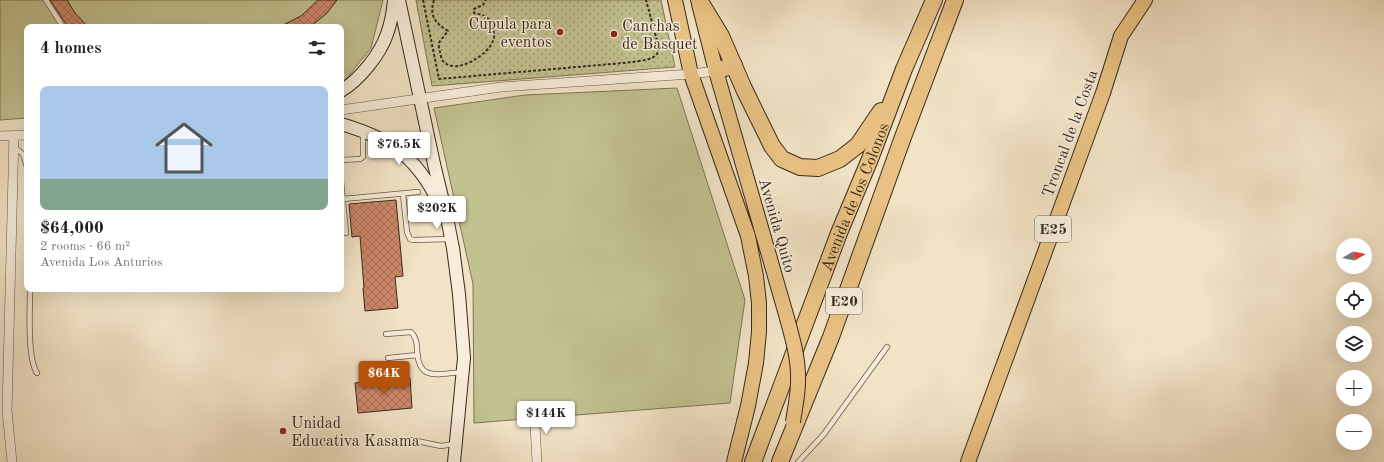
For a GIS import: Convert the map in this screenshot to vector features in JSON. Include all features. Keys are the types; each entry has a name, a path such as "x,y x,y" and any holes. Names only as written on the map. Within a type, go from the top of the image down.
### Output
{"highway":[{"path":"698,0 721,36 772,146 782,159 800,167 818,168 840,159 858,145 879,116 904,69"},
{"name":"Avenida de los Colonos","path":"753,462 839,233 870,159 904,69 934,0"},
{"name":"Avenida de los Colonos","path":"780,462 831,337 908,123 955,0"},
{"path":"716,71 734,66"}],"main road":[{"name":"Avenida Quito","path":"675,0 691,74 748,236 756,276 759,311 759,332 756,363 748,406 734,462"},
{"name":"Avenida Quito","path":"698,0 716,71 788,318 797,359 797,400 793,422 780,462"},
{"name":"Troncal de la Costa","path":"968,462 1103,93 1120,36 1145,0"}],"street":[{"path":"344,89 350,85 365,69 379,50 387,34 394,0"},
{"path":"399,0 447,218 459,294 464,358 454,462"},
{"path":"344,110 501,87 716,71"},
{"path":"344,125 363,130 390,144 413,162 432,188 447,218"},
{"path":"0,136 24,134"},
{"path":"12,462 7,411 14,135"},
{"path":"536,407 535,425 537,462"}],"lane":[{"path":"46,0 61,24"},
{"path":"344,160 360,159 363,157 363,130"},
{"path":"14,147 23,154 24,157"},
{"path":"344,199 418,192"},
{"path":"403,194 407,232 410,239 451,238"},
{"path":"344,222 346,233"},
{"path":"30,292 32,362 37,373"},
{"path":"386,334 411,332 417,342 419,365 428,373 437,374 462,372"},
{"path":"798,462 824,434 887,347"},
{"path":"388,358 418,355"},
{"path":"391,441 412,440 441,446 455,444"}],"path":[{"path":"423,0 439,79 623,64 652,58 656,56 659,48 646,0"},
{"path":"434,0 432,10 434,19 439,26 448,31 440,41 439,50 443,61 448,65 455,67 483,55 494,40 492,23 488,17 474,13 474,9 483,5 486,0"}],"shaded area":[{"path":"0,0 383,0 371,48 344,80 344,24 24,24 24,118 0,120"},
{"path":"416,0 661,0 675,67 432,86"},
{"path":"677,88 745,300 730,403 474,423 473,284 434,108 525,95"}],"building":[{"path":"50,0 67,0 75,13 85,24 66,24"},
{"path":"318,0 337,0 327,13 314,24 285,24 301,16"},
{"path":"396,200 403,276 395,277 398,308 365,311 360,236 352,237 349,204"},
{"path":"410,378 412,408 358,413 355,383"}],"place":[{"name":"Cúpula para eventos","path":"560,32"},
{"name":"Canchas de Basquet","path":"614,34"},
{"name":"Unidad Educativa Kasama","path":"283,431"}]}
